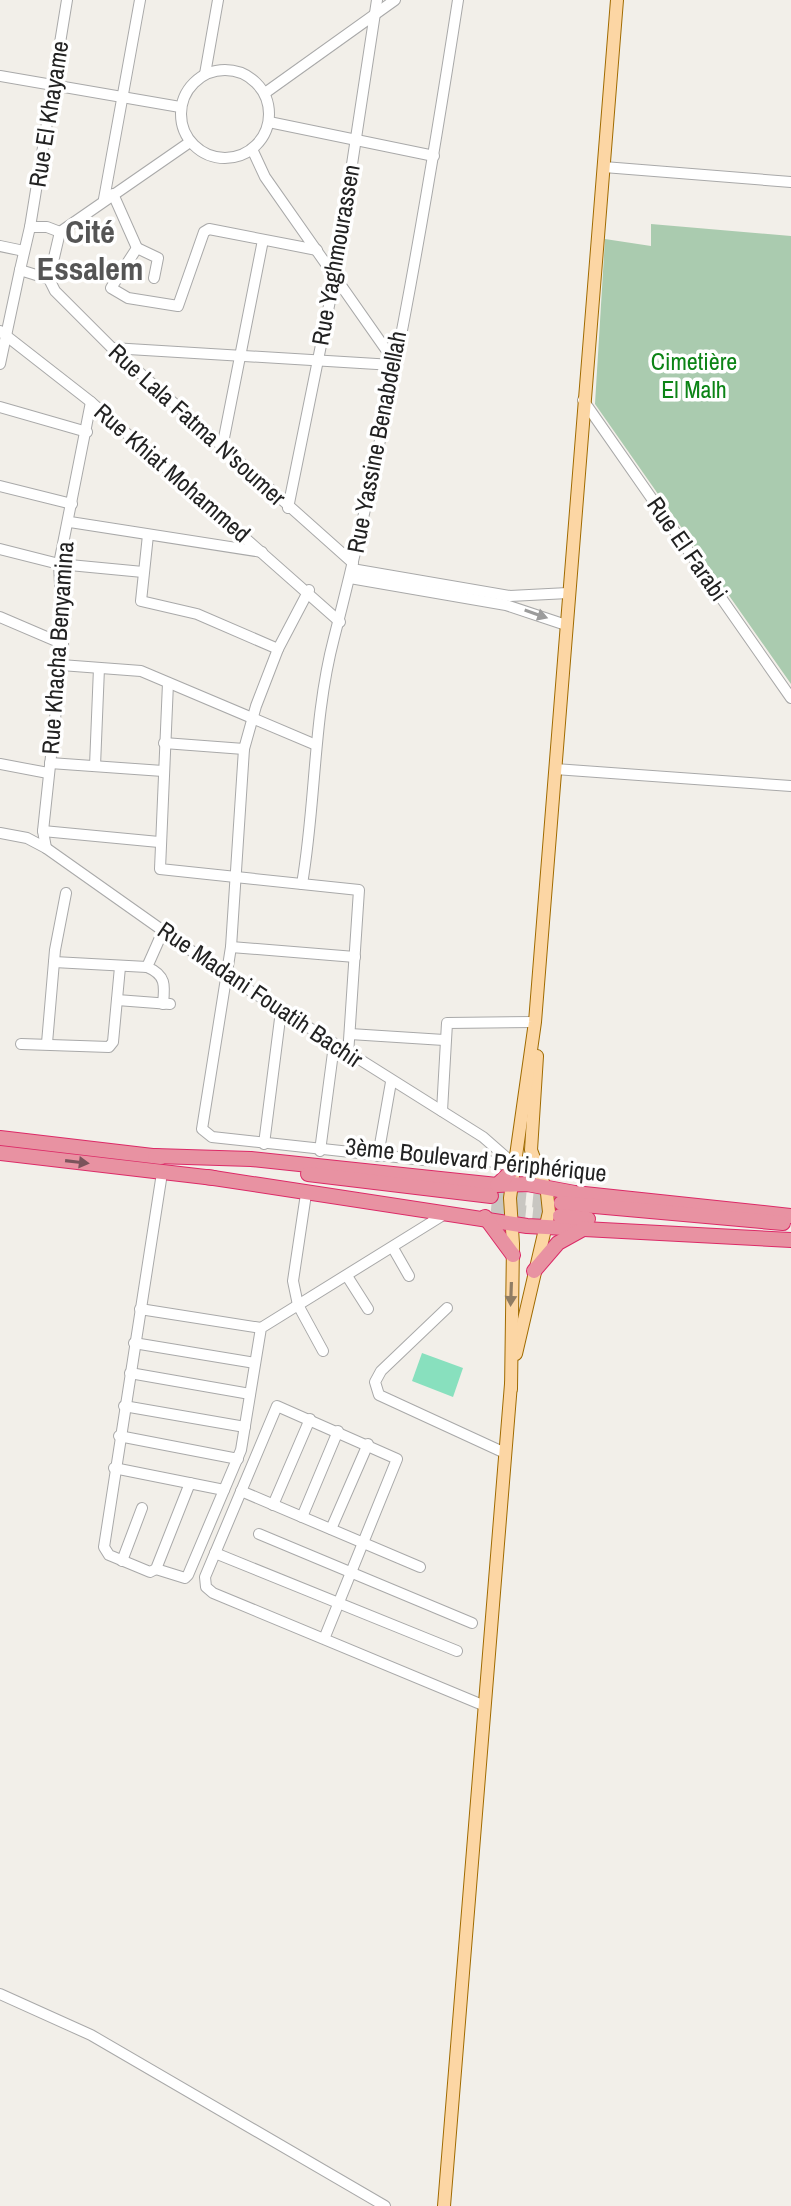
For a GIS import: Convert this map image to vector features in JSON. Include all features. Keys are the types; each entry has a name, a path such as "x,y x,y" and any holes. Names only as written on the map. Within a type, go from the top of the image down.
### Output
{"highway":[{"name":"3ème Boulevard Périphérique","path":"0,1138 155,1156 251,1159 491,1202 512,1184 643,1201 763,1204 791,1216"},
{"path":"0,1153 162,1173 491,1202 511,1222 546,1226 791,1238"},
{"path":"207,1177 306,1194 449,1211 491,1202 516,1167"},
{"path":"491,1202 513,1255"},
{"path":"791,1223 561,1210 791,1238"},
{"path":"534,1271 558,1243 585,1228"}],"main road":[{"path":"444,2206 511,1389 512,1184 535,1022 617,0"},
{"path":"511,1389 549,1205 531,1150 538,1037 535,1022"}],"street":[{"name":"Rue El Khayame","path":"0,364 4,332 30,227 67,0"},
{"path":"140,0 108,197 137,248 158,258 154,278"},
{"path":"205,74 218,0"},
{"name":"Rue Yaghmourassen","path":"288,508 335,276 377,0"},
{"path":"265,93 395,0"},
{"name":"Rue Yassine Benabdellah","path":"302,884 316,745 434,156 458,0"},
{"path":"219,70 242,73 265,93 269,122 263,138 252,149 226,157 209,154 190,142 182,129 180,107 187,89 205,74 219,70"},
{"path":"0,76 180,107"},
{"path":"269,122 434,156"},
{"path":"20,270 49,279 60,232 190,142"},
{"path":"252,149 265,177 393,363"},
{"path":"604,167 791,182"},
{"path":"30,227 47,227 60,232"},
{"path":"137,248 112,290 128,298 176,306 180,304 206,230 317,250"},
{"path":"222,448 263,240"},
{"path":"0,246 24,251"},
{"name":"Rue Lala Fatma N'soumer","path":"49,279 55,291 112,348 352,570"},
{"name":"Rue Khiat Mohammed","path":"4,332 91,402 309,590 340,622"},
{"path":"112,348 393,363"},
{"name":"Rue El Farabi","path":"583,400 791,698"},
{"name":"Rue Khacha Benyamina","path":"46,848 43,831 63,644 59,564 70,522 91,402"},
{"path":"0,407 87,432"},
{"path":"0,486 72,504"},
{"path":"70,522 262,552"},
{"path":"148,535 140,600 143,603 197,614 278,649"},
{"path":"0,549 59,564 143,572"},
{"path":"352,570 510,596 568,593"},
{"path":"352,570 506,605 566,625"},
{"path":"309,590 278,649 252,718 244,749 231,947 201,1126 209,1136 264,1144 438,1162 475,1159 516,1167"},
{"path":"0,617 63,644"},
{"path":"61,665 141,671 316,745"},
{"path":"95,766 99,668"},
{"path":"168,683 160,869 359,890 348,1055"},
{"path":"164,743 244,749"},
{"path":"0,764 163,771"},
{"path":"555,769 791,786"},
{"path":"43,831 159,842"},
{"name":"Rue Madani Fouatih Bachir","path":"0,833 27,838 46,848 227,976 348,1055 483,1137 516,1167"},
{"path":"47,1043 54,962 66,893"},
{"path":"147,967 163,931"},
{"path":"231,947 355,957"},
{"path":"54,962 147,967 157,971 165,984 167,1004 117,1000"},
{"path":"21,1044 109,1047 113,1042 120,967"},
{"path":"264,1144 281,1011"},
{"path":"442,1111 445,1028 451,1021 535,1022"},
{"path":"350,1034 444,1040"},
{"path":"320,1151 334,1045"},
{"path":"378,1156 391,1082"},
{"path":"475,1159 483,1137"},
{"path":"162,1173 114,1468 104,1547 109,1555 150,1572 156,1569 190,1483"},
{"path":"306,1194 293,1281 298,1305 323,1351"},
{"path":"140,1309 261,1328 449,1211"},
{"path":"393,1248 409,1276"},
{"path":"347,1276 368,1309"},
{"path":"447,1308 381,1371 375,1382 379,1395 505,1453"},
{"path":"156,1569 185,1578 238,1459 261,1328"},
{"path":"134,1343 255,1363"},
{"path":"130,1373 250,1394"},
{"path":"124,1406 245,1427"},
{"path":"324,1639 397,1461 395,1457 368,1444 277,1406 205,1577 206,1587 213,1593 485,1706"},
{"path":"273,1505 310,1419"},
{"path":"302,1517 338,1431"},
{"path":"119,1436 238,1459"},
{"path":"331,1529 368,1444"},
{"path":"114,1468 224,1490"},
{"path":"241,1491 420,1567"},
{"path":"122,1561 142,1508"},
{"path":"259,1534 472,1623"},
{"path":"215,1553 457,1651"},
{"path":"0,1994 91,2035 385,2206"}],"green space":[{"name":"Cimetière El Malh","path":"651,224 791,236 791,684 595,404 605,239 651,246"},
{"path":"422,1353 463,1368 453,1397 412,1381"}],"tunnel":[{"path":"491,1196 561,1203"},
{"path":"491,1209 559,1216"}],"district":[{"name":"Cité Essalem","path":"90,250"}]}
